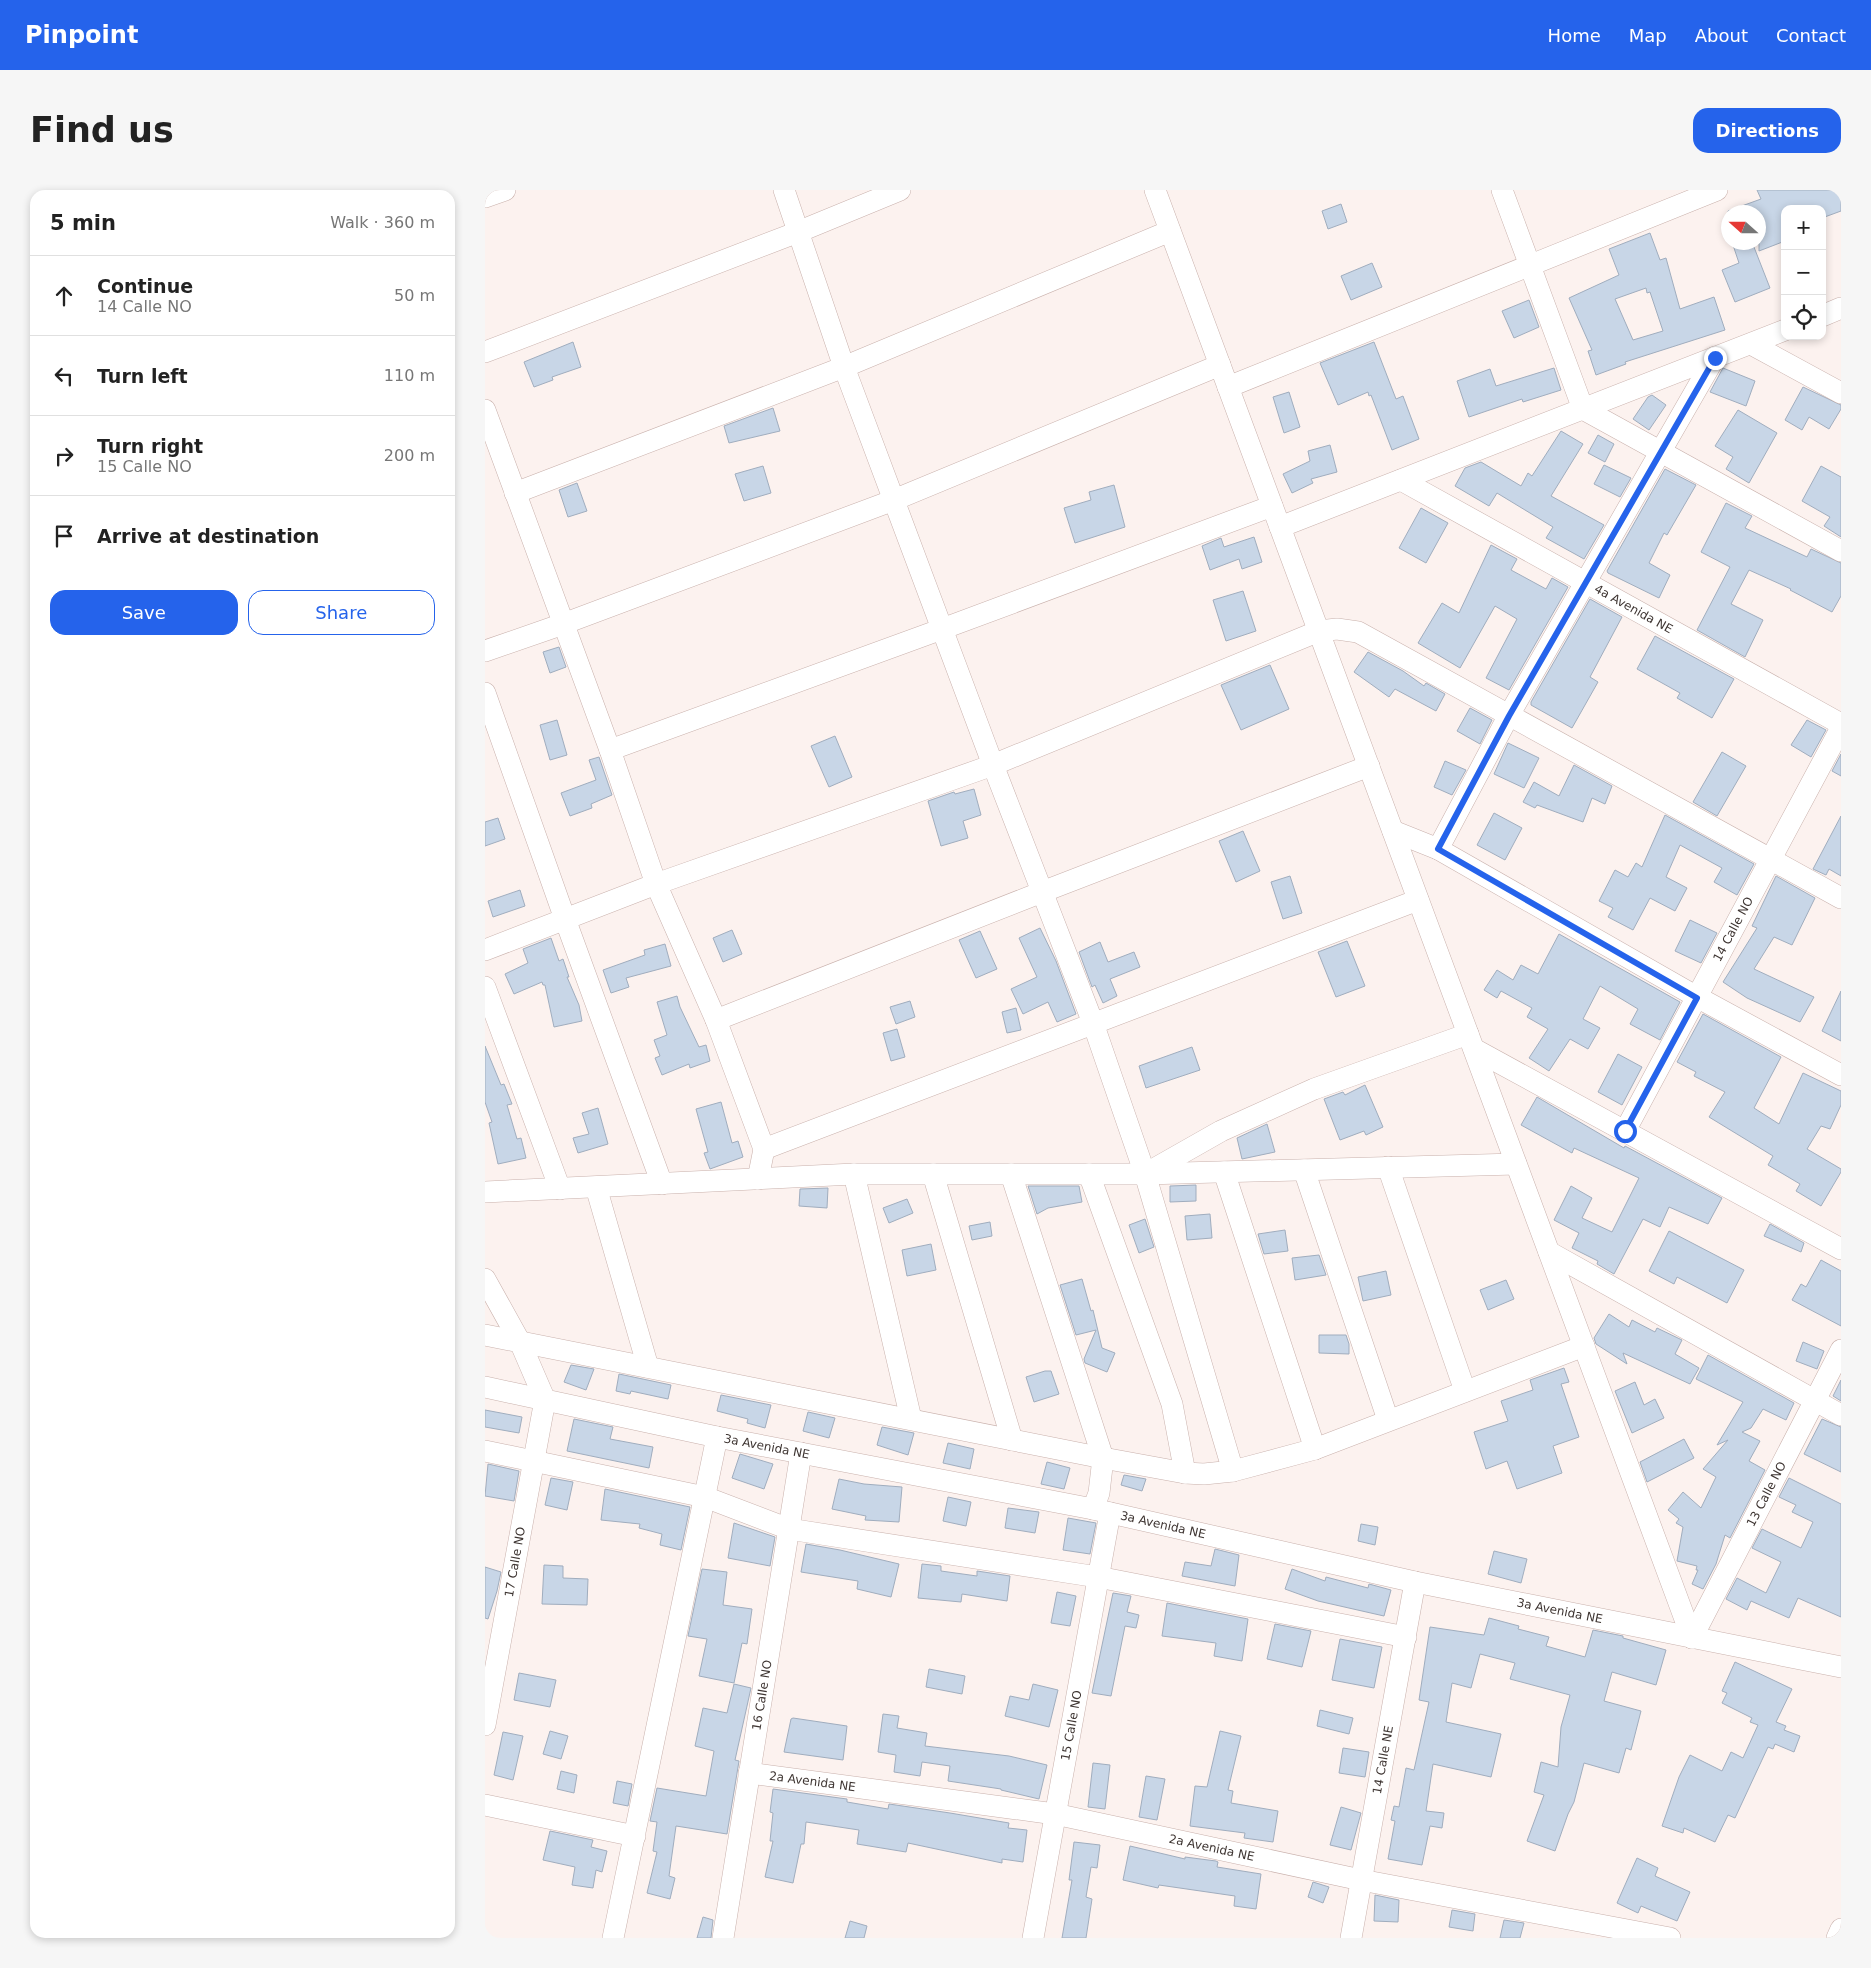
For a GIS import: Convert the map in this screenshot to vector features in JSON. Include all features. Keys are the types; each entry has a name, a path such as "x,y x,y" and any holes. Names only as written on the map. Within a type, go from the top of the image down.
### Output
{"street":[{"path":"485,198 505,190"},
{"path":"784,190 844,367 1093,1024 1145,1174 1233,1472"},
{"path":"485,352 798,232 900,190"},
{"path":"1155,190 1692,1638"},
{"path":"1502,190 1583,409 1841,551"},
{"path":"1228,387 1717,190"},
{"path":"515,493 844,367 1170,232"},
{"path":"1826,314 1841,308"},
{"path":"1280,527 1781,332"},
{"path":"1751,344 1841,393"},
{"path":"1438,849 1509,716 1715,358"},
{"path":"485,651 563,624 894,500 1220,365"},
{"path":"485,410 656,884 716,1020 764,1149 759,1179"},
{"name":"4a Avenida NE","path":"1401,480 1841,724"},
{"path":"609,750 1272,506"},
{"path":"485,950 656,884 993,764 1319,631 1337,629 1358,632 1841,898"},
{"path":"485,693 662,1184"},
{"name":"14 Calle NO","path":"1625,1131 1841,728"},
{"path":"716,1020 1369,766"},
{"path":"1393,831 1438,849 1697,998 1841,1075"},
{"path":"764,1149 1418,900"},
{"path":"485,987 560,1189"},
{"path":"1145,1174 1221,1131 1314,1089 1471,1042 1625,1131 1841,1249"},
{"path":"485,1192 853,1174 1145,1174 1516,1164"},
{"path":"1388,1167 1465,1390"},
{"path":"1304,1170 1388,1420"},
{"path":"1224,1172 1315,1449"},
{"path":"853,1174 911,1419"},
{"path":"933,1174 1012,1440"},
{"path":"1011,1174 1103,1458"},
{"path":"1089,1174 1172,1404 1185,1473"},
{"path":"595,1187 648,1367"},
{"path":"1549,1252 1841,1415"},
{"path":"485,1279 520,1342 545,1400"},
{"path":"485,1335 1103,1458 1185,1473 1203,1474 1233,1472 1315,1449 1584,1346"},
{"name":"13 Calle NO","path":"1692,1638 1841,1350"},
{"name":"3a Avenida NE","path":"485,1387 717,1437 1101,1511 1415,1582 1841,1667"},
{"name":"17 Calle NO","path":"485,1725 545,1400"},
{"path":"613,1938 717,1437"},
{"path":"485,1450 705,1497 789,1529 1098,1577 1406,1637"},
{"name":"16 Calle NO","path":"723,1938 801,1452"},
{"name":"15 Calle NO","path":"1033,1938 1098,1577 1101,1511 1099,1493 1103,1458"},
{"name":"14 Calle NE","path":"1351,1938 1415,1582"},
{"name":"2a Avenida NE","path":"749,1773 1055,1814 1361,1880 1670,1938"},
{"path":"485,1805 635,1836"},
{"path":"1837,1938 1841,1929"}],"building":[{"path":"1757,190 1841,190 1841,211 1826,217 1826,205 1781,205 1781,243 1766,248 1766,205 1744,205 1761,199"},
{"path":"1341,204 1347,222 1328,229 1322,211"},
{"path":"1650,233 1660,260 1666,258 1680,309 1714,297 1725,330 1625,362 1626,364 1596,375 1588,351 1592,350 1569,298 1619,275 1609,249","holes":["1646,288 1647,293 1650,292 1663,331 1633,340 1615,299"]},
{"path":"1735,250 1755,250 1770,288 1735,302 1722,270 1739,263"},
{"path":"1372,263 1382,287 1351,300 1341,276"},
{"path":"1529,300 1539,327 1514,338 1502,311"},
{"path":"573,342 581,367 552,377 553,380 534,387 524,362"},
{"path":"1374,342 1396,399 1403,396 1419,439 1392,450 1371,395 1369,396 1368,392 1338,405 1320,363"},
{"path":"1554,368 1561,390 1523,402 1522,399 1469,417 1457,381 1490,369 1496,386"},
{"path":"1723,368 1755,381 1746,406 1710,392"},
{"path":"1803,387 1841,405 1841,409 1829,429 1809,417 1802,430 1785,420"},
{"path":"1289,392 1300,427 1284,433 1273,397"},
{"path":"1652,395 1666,405 1649,430 1633,419 1648,397"},
{"path":"773,408 780,431 729,443 724,426"},
{"path":"1738,410 1777,433 1749,483 1726,469 1733,457 1715,446"},
{"path":"1561,431 1583,444 1551,496 1604,525 1584,559 1546,538 1553,527 1497,493 1489,506 1455,486 1465,468 1481,462 1521,486 1528,473 1532,476"},
{"path":"1598,435 1614,444 1605,462 1588,453"},
{"path":"1330,445 1337,472 1311,479 1313,483 1292,493 1283,474 1310,461 1308,451"},
{"path":"1604,465 1631,478 1620,497 1594,484"},
{"path":"763,466 771,493 744,501 735,474"},
{"path":"1821,466 1841,477 1841,537 1824,526 1830,517 1802,501"},
{"path":"1665,469 1696,485 1667,535 1664,533 1649,563 1670,575 1659,598 1607,571"},
{"path":"577,483 587,511 568,517 559,490"},
{"path":"1114,485 1125,527 1075,543 1064,508 1091,500 1089,492"},
{"path":"1726,503 1752,516 1745,528 1807,557 1811,549 1841,563 1841,596 1832,612 1791,589 1749,570 1731,604 1763,620 1745,657 1697,630 1730,567 1701,552"},
{"path":"1421,508 1448,523 1426,563 1399,548"},
{"path":"1254,537 1262,562 1242,569 1239,559 1210,570 1202,546 1221,538 1224,547"},
{"path":"1491,545 1517,559 1511,570 1546,589 1552,578 1568,587 1509,690 1486,678 1517,619 1495,606 1460,668 1418,643 1442,603 1459,613"},
{"path":"1243,591 1256,631 1226,641 1213,600"},
{"path":"1590,599 1622,617 1590,677 1598,682 1572,728 1531,705 1531,702"},
{"path":"1655,636 1734,679 1712,718 1677,698 1680,693 1637,669"},
{"path":"559,647 566,667 550,673 543,652"},
{"path":"1368,652 1403,671 1424,686 1426,683 1445,694 1436,711 1395,689 1389,697 1354,672"},
{"path":"1270,665 1289,709 1241,730 1221,685"},
{"path":"1470,708 1492,720 1480,744 1457,731"},
{"path":"557,720 567,755 550,760 540,725"},
{"path":"1807,720 1826,730 1811,757 1791,745"},
{"path":"835,736 852,777 829,787 811,746"},
{"path":"1508,743 1539,758 1524,788 1494,774"},
{"path":"1722,752 1746,766 1717,816 1693,802"},
{"path":"1841,754 1841,776 1832,771"},
{"path":"599,757 612,795 591,804 592,808 570,816 561,793 596,780 589,760"},
{"path":"1445,761 1466,770 1452,795 1434,787"},
{"path":"1574,765 1612,786 1605,804 1592,798 1583,822 1537,805 1535,808 1523,802 1534,782 1559,796"},
{"path":"974,789 981,815 963,821 968,838 941,846 928,801 954,792 955,794"},
{"path":"1494,813 1522,828 1505,860 1477,845"},
{"path":"1665,815 1754,864 1737,895 1714,882 1722,868 1680,845 1666,877 1687,888 1675,911 1650,898 1633,930 1608,917 1613,908 1599,901 1615,870 1628,877 1636,863 1642,867"},
{"path":"1841,816 1841,876 1829,869 1826,875 1813,869"},
{"path":"498,818 505,839 485,846 485,822"},
{"path":"1243,831 1260,871 1236,882 1219,841"},
{"path":"1290,876 1302,913 1283,919 1271,882"},
{"path":"1776,876 1815,898 1792,945 1774,937 1754,969 1814,997 1800,1022 1747,998 1723,982 1757,928 1752,926"},
{"path":"520,890 525,906 493,917 488,901"},
{"path":"1690,920 1717,933 1701,963 1675,951"},
{"path":"1040,928 1056,961 1076,1014 1057,1022 1048,1002 1023,1014 1011,989 1037,977 1019,938"},
{"path":"732,930 742,954 723,962 713,938"},
{"path":"980,931 997,969 976,978 959,940"},
{"path":"1559,934 1680,1002 1660,1040 1630,1024 1638,1009 1600,986 1583,1019 1600,1028 1588,1049 1570,1039 1549,1071 1529,1058 1548,1029 1527,1017 1532,1008 1501,991 1497,998 1484,990 1497,970 1513,980 1521,965 1538,974"},
{"path":"551,938 559,961 563,959 569,977 567,977 579,1005 582,1021 554,1027 545,985 542,982 514,994 505,974 528,963 523,949"},
{"path":"1347,941 1365,986 1336,997 1318,952"},
{"path":"1100,942 1108,962 1134,952 1140,967 1110,979 1117,996 1103,1003 1095,985 1092,987 1079,952"},
{"path":"665,944 671,966 626,978 629,987 611,993 603,970 645,955 644,950"},
{"path":"1841,991 1841,1041 1822,1031"},
{"path":"677,996 680,1007 699,1047 706,1045 710,1061 690,1068 689,1064 662,1075 655,1058 660,1056 654,1040 667,1035 657,1002"},
{"path":"910,1001 915,1017 896,1024 890,1007"},
{"path":"1016,1008 1021,1030 1007,1033 1002,1012"},
{"path":"1703,1014 1781,1057 1754,1108 1779,1124 1803,1073 1841,1091 1841,1105 1830,1129 1821,1126 1807,1149 1841,1169 1821,1206 1796,1191 1800,1184 1768,1165 1773,1156 1709,1117 1725,1092 1694,1076 1696,1072 1677,1062"},
{"path":"897,1029 905,1057 891,1061 883,1033"},
{"path":"485,1046 501,1085 504,1084 512,1104 507,1105 517,1139 521,1138 526,1158 498,1164 489,1123 492,1122 485,1102"},
{"path":"1192,1047 1200,1070 1146,1088 1139,1066"},
{"path":"1618,1054 1642,1067 1622,1105 1598,1092"},
{"path":"1365,1085 1383,1127 1366,1135 1364,1131 1340,1140 1324,1099 1343,1092 1345,1095"},
{"path":"1537,1097 1624,1148 1625,1146 1722,1198 1708,1224 1669,1207 1660,1227 1643,1219 1614,1274 1597,1264 1598,1261 1572,1248 1579,1233 1554,1220 1571,1186 1592,1198 1582,1218 1612,1232 1639,1178 1574,1148 1572,1153 1521,1125"},
{"path":"721,1102 732,1143 738,1141 743,1157 710,1169 704,1153 708,1152 696,1109"},
{"path":"598,1108 608,1144 578,1153 573,1138 589,1134 582,1113"},
{"path":"1267,1124 1275,1152 1242,1159 1237,1138"},
{"path":"1196,1185 1196,1201 1170,1202 1170,1186"},
{"path":"1028,1186 1079,1186 1082,1202 1048,1208 1037,1214"},
{"path":"828,1188 827,1208 799,1206 800,1189"},
{"path":"907,1199 913,1213 889,1223 883,1208"},
{"path":"1210,1214 1212,1238 1187,1240 1185,1216"},
{"path":"1145,1219 1154,1247 1139,1253 1129,1225"},
{"path":"990,1222 992,1236 972,1240 969,1226"},
{"path":"1770,1224 1804,1243 1801,1252 1764,1236"},
{"path":"1285,1230 1288,1251 1264,1254 1258,1234"},
{"path":"1669,1231 1744,1270 1727,1303 1677,1277 1674,1284 1649,1271"},
{"path":"931,1244 936,1270 907,1276 902,1250"},
{"path":"1319,1255 1326,1275 1295,1280 1292,1258"},
{"path":"1821,1260 1841,1271 1841,1326 1792,1300 1801,1284 1806,1287"},
{"path":"1386,1271 1391,1295 1363,1301 1358,1277"},
{"path":"1082,1279 1091,1311 1093,1310 1102,1348 1115,1353 1107,1372 1085,1363 1084,1359 1096,1330 1076,1335 1060,1285"},
{"path":"1506,1280 1514,1299 1488,1310 1480,1290"},
{"path":"1609,1314 1629,1327 1632,1320 1655,1332 1657,1328 1682,1340 1675,1354 1699,1368 1690,1384 1623,1353 1627,1364 1596,1344 1594,1338"},
{"path":"1319,1335 1346,1335 1349,1344 1349,1354 1319,1353"},
{"path":"1803,1342 1824,1351 1817,1369 1796,1361"},
{"path":"1708,1355 1794,1403 1786,1420 1763,1409 1751,1428 1742,1432 1760,1441 1749,1461 1765,1470 1730,1538 1725,1535 1716,1564 1703,1589 1692,1584 1698,1570 1696,1570 1697,1566 1677,1561 1683,1527 1676,1523 1679,1519 1668,1510 1683,1492 1701,1508 1716,1477 1703,1469 1728,1440 1717,1445 1743,1402 1696,1379"},
{"path":"571,1365 594,1369 586,1390 564,1382"},
{"path":"1564,1368 1569,1382 1561,1384 1579,1437 1553,1446 1562,1473 1517,1489 1507,1461 1486,1469 1474,1432 1508,1421 1501,1401 1533,1390 1530,1380"},
{"path":"1051,1371 1059,1394 1034,1402 1026,1377"},
{"path":"619,1374 671,1385 668,1399 631,1391 630,1394 616,1391"},
{"path":"1841,1380 1841,1401 1833,1396"},
{"path":"1635,1382 1644,1405 1655,1399 1664,1418 1632,1433 1615,1391"},
{"path":"721,1395 771,1405 765,1428 747,1423 748,1419 717,1411"},
{"path":"485,1410 522,1417 519,1433 485,1427"},
{"path":"808,1412 835,1418 829,1438 803,1431"},
{"path":"574,1419 613,1427 610,1439 653,1447 649,1468 567,1451"},
{"path":"1822,1419 1841,1427 1841,1472 1804,1454"},
{"path":"882,1427 914,1433 908,1455 877,1445"},
{"path":"1684,1439 1694,1458 1647,1482 1640,1462"},
{"path":"948,1443 974,1449 970,1469 943,1463"},
{"path":"740,1454 773,1464 764,1489 732,1478"},
{"path":"1047,1462 1070,1468 1064,1489 1041,1484"},
{"path":"488,1464 519,1471 514,1501 485,1496"},
{"path":"1124,1475 1146,1479 1142,1491 1121,1485"},
{"path":"551,1478 573,1482 567,1510 545,1505"},
{"path":"1789,1478 1841,1504 1841,1617 1798,1598 1789,1618 1751,1601 1747,1610 1726,1599 1737,1578 1766,1593 1781,1562 1752,1548 1762,1529 1801,1548 1813,1522 1792,1512 1796,1505 1779,1497"},
{"path":"839,1479 864,1484 902,1487 899,1522 865,1520 866,1516 832,1509"},
{"path":"605,1489 690,1507 681,1550 660,1545 662,1534 639,1528 640,1524 601,1520"},
{"path":"948,1497 971,1502 966,1526 943,1521"},
{"path":"1008,1508 1039,1512 1035,1533 1005,1528"},
{"path":"1068,1518 1096,1523 1090,1554 1063,1550"},
{"path":"734,1523 775,1537 770,1566 728,1558"},
{"path":"1361,1524 1378,1527 1375,1545 1358,1541"},
{"path":"806,1544 899,1564 891,1597 857,1589 858,1581 801,1572"},
{"path":"1215,1549 1239,1555 1235,1586 1182,1576 1185,1562 1211,1566"},
{"path":"1494,1551 1527,1559 1521,1583 1488,1574"},
{"path":"922,1564 941,1566 941,1571 977,1576 977,1571 1010,1576 1007,1601 962,1594 961,1602 918,1598"},
{"path":"544,1565 563,1566 563,1578 588,1579 587,1605 542,1604"},
{"path":"485,1567 501,1572 488,1619 485,1618"},
{"path":"702,1569 727,1572 723,1605 752,1609 747,1644 742,1643 734,1683 699,1676 707,1639 688,1636"},
{"path":"1292,1569 1325,1581 1326,1577 1368,1588 1369,1584 1391,1590 1384,1616 1318,1601 1285,1589"},
{"path":"1057,1592 1076,1596 1070,1626 1051,1623"},
{"path":"1113,1593 1131,1596 1127,1612 1139,1615 1136,1628 1125,1626 1111,1696 1092,1693"},
{"path":"1167,1603 1248,1619 1242,1661 1214,1656 1216,1643 1162,1636"},
{"path":"1489,1618 1519,1626 1518,1629 1549,1637 1546,1646 1585,1657 1593,1630 1623,1636 1623,1638 1666,1650 1656,1685 1612,1672 1604,1701 1641,1711 1631,1750 1626,1748 1619,1773 1584,1763 1574,1802 1555,1851 1527,1841 1544,1795 1534,1792 1541,1762 1558,1767 1561,1727 1570,1695 1510,1679 1515,1663 1480,1654 1471,1688 1452,1683 1446,1722 1501,1734 1491,1777 1433,1764 1426,1811 1444,1813 1442,1828 1430,1826 1422,1865 1388,1859 1395,1821 1391,1820 1394,1806 1399,1807 1406,1768 1414,1770 1429,1702 1419,1700 1430,1627 1484,1635"},
{"path":"1275,1624 1311,1631 1302,1667 1267,1659"},
{"path":"1340,1639 1382,1647 1374,1688 1332,1680"},
{"path":"1735,1662 1792,1689 1776,1722 1786,1726 1784,1730 1800,1736 1794,1752 1775,1744 1773,1749 1768,1747 1735,1818 1728,1815 1715,1842 1684,1828 1683,1833 1662,1826 1679,1777 1690,1755 1722,1771 1731,1752 1743,1758 1758,1725 1750,1722 1752,1718 1722,1703 1727,1693 1722,1691"},
{"path":"929,1669 965,1676 962,1694 926,1687"},
{"path":"519,1673 556,1680 550,1707 514,1700"},
{"path":"734,1684 751,1688 735,1760 739,1761 727,1834 676,1826 669,1876 675,1878 670,1899 647,1893 657,1852 653,1851 657,1822 650,1821 657,1788 706,1796 714,1751 695,1746 703,1708 727,1713"},
{"path":"1033,1684 1058,1690 1049,1727 1005,1716 1010,1696 1029,1700"},
{"path":"1320,1710 1353,1718 1349,1734 1317,1726"},
{"path":"883,1714 899,1716 897,1728 927,1733 925,1746 1009,1756 1047,1765 1039,1799 1001,1789 948,1781 950,1766 922,1762 920,1776 894,1772 896,1755 878,1752"},
{"path":"791,1719 847,1726 843,1760 784,1752"},
{"path":"550,1731 568,1736 561,1759 543,1754"},
{"path":"1220,1731 1241,1736 1228,1790 1233,1791 1231,1803 1278,1811 1273,1842 1244,1838 1245,1833 1190,1826 1195,1786 1207,1787"},
{"path":"503,1732 523,1736 513,1780 494,1775"},
{"path":"1343,1748 1369,1752 1365,1777 1339,1773"},
{"path":"1093,1763 1110,1765 1105,1809 1088,1807"},
{"path":"561,1771 577,1775 574,1793 557,1789"},
{"path":"1146,1776 1165,1779 1157,1820 1139,1817"},
{"path":"617,1781 632,1784 628,1806 613,1803"},
{"path":"773,1789 847,1799 847,1802 888,1809 889,1804 1009,1823 1008,1828 1027,1830 1023,1862 1002,1859 1002,1863 908,1843 906,1852 857,1844 859,1830 806,1822 804,1844 801,1844 793,1883 765,1877 773,1841 770,1841 773,1813 770,1812"},
{"path":"1341,1807 1361,1813 1351,1850 1330,1845"},
{"path":"550,1831 593,1840 591,1847 607,1851 602,1872 596,1870 593,1888 572,1885 575,1867 543,1860"},
{"path":"1074,1842 1100,1845 1097,1868 1091,1867 1086,1897 1092,1899 1086,1938 1062,1938 1072,1880 1069,1880"},
{"path":"1130,1846 1185,1859 1185,1857 1216,1861 1218,1862 1217,1867 1261,1874 1256,1909 1234,1906 1235,1896 1159,1885 1158,1888 1123,1880"},
{"path":"1637,1858 1658,1868 1655,1876 1690,1892 1677,1921 1641,1906 1638,1913 1617,1903"},
{"path":"1313,1882 1329,1887 1323,1903 1308,1897"},
{"path":"1375,1895 1399,1900 1398,1922 1374,1921"},
{"path":"1452,1910 1475,1914 1473,1931 1449,1927"},
{"path":"703,1917 713,1920 711,1938 697,1938"},
{"path":"1504,1920 1524,1923 1520,1938 1500,1938"},
{"path":"850,1921 867,1926 864,1938 845,1938"}],"route":[{"path":"1625,1131 1697,998 1438,849 1509,716 1715,358"}]}
